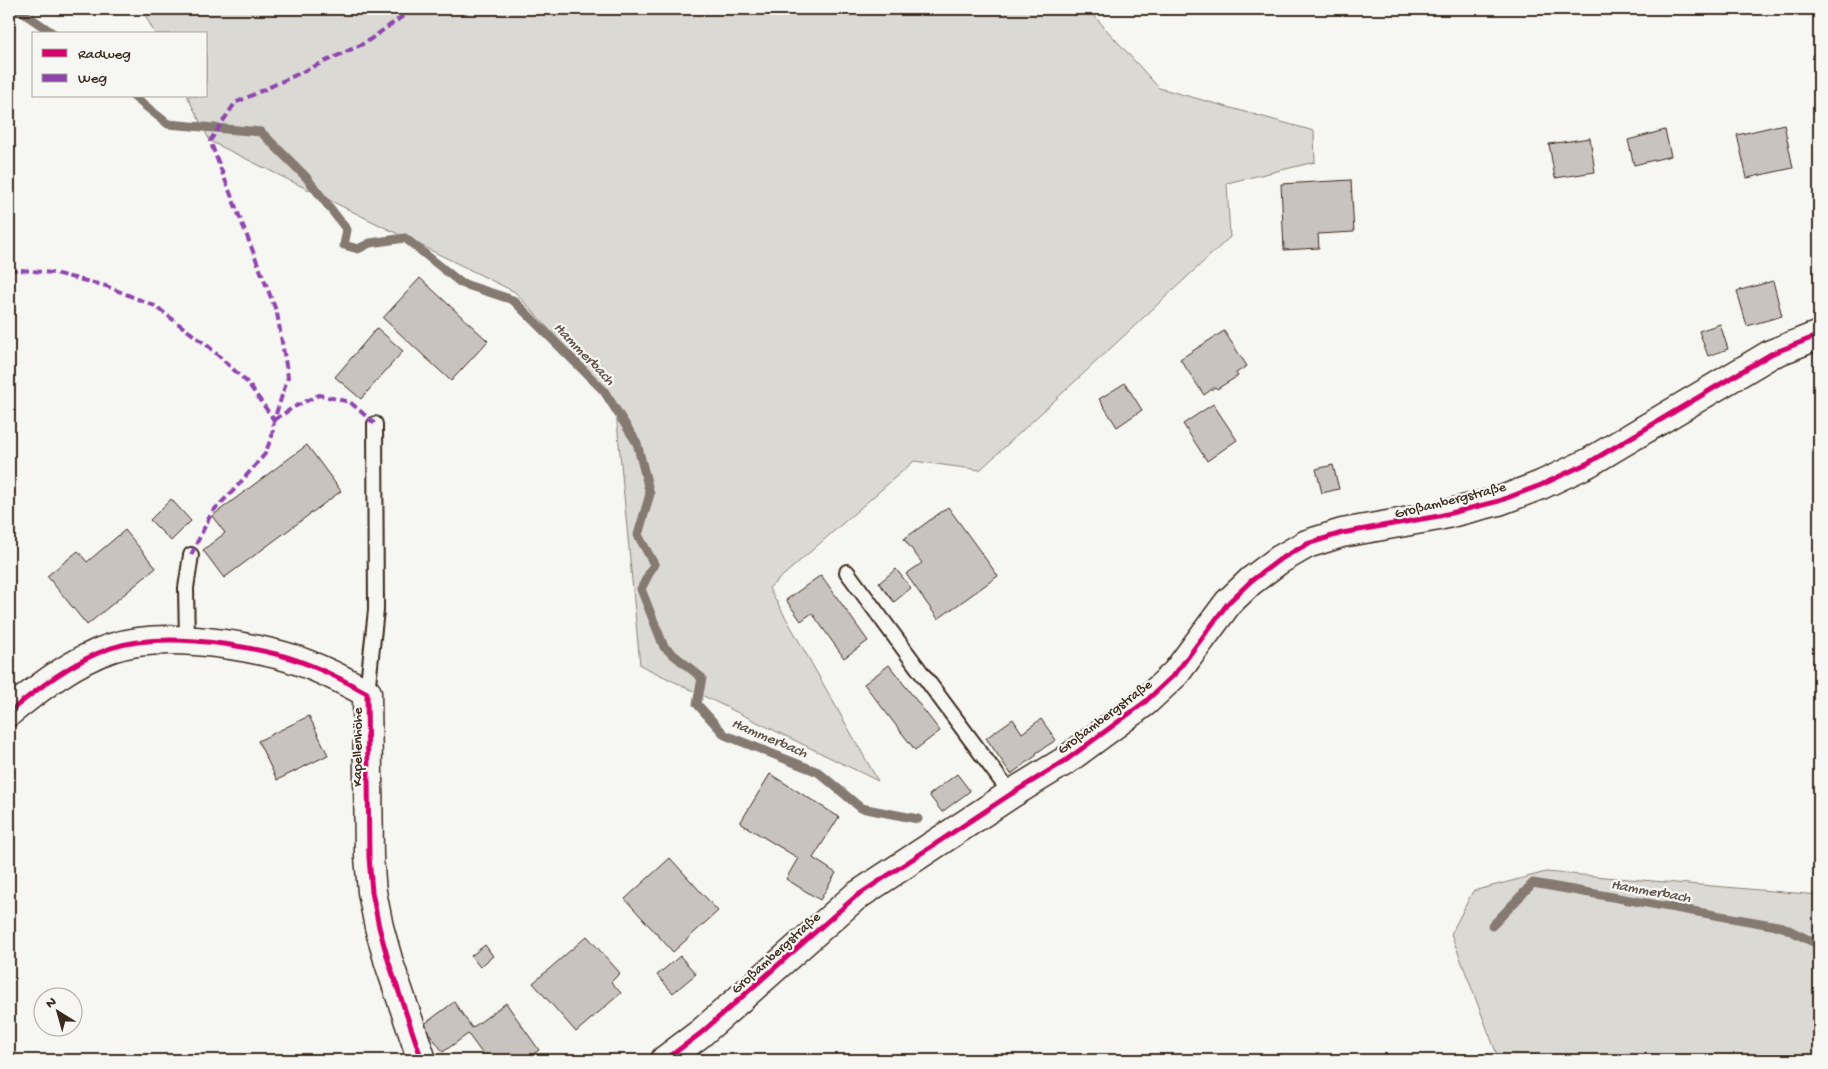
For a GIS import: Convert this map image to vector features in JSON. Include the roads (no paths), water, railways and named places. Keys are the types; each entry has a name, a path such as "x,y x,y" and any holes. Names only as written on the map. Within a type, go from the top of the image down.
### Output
{"street":[{"name":"Großambergstraße","path":"665,1060 701,1033 854,897 1064,761 1145,702 1176,673 1228,603 1251,581 1279,560 1307,544 1342,533 1439,516 1499,501 1541,485 1588,463 1771,354 1819,335"},
{"name":"Kapellenhöhe","path":"9,712 63,672 89,657 113,648 135,643 187,640 242,647 281,656 348,682 367,693 369,857 372,892 389,963 422,1060"}],"lane":[{"path":"367,693 376,610 375,424"},
{"path":"187,640 186,588 191,555"},
{"path":"847,572 1011,794"}],"waterway":[{"name":"Hammerbach","path":"9,11 19,10 51,32"},
{"name":"Hammerbach","path":"136,98 168,124 261,132 306,177 347,230 344,245 358,249 370,243 405,238 461,283 513,300 604,391 637,443 650,494 638,535 654,564 641,589 664,647 702,678 697,704 725,735 818,772 861,808 918,819"},
{"name":"Hammerbach","path":"1492,926 1533,883 1783,927 1819,945"}]}
